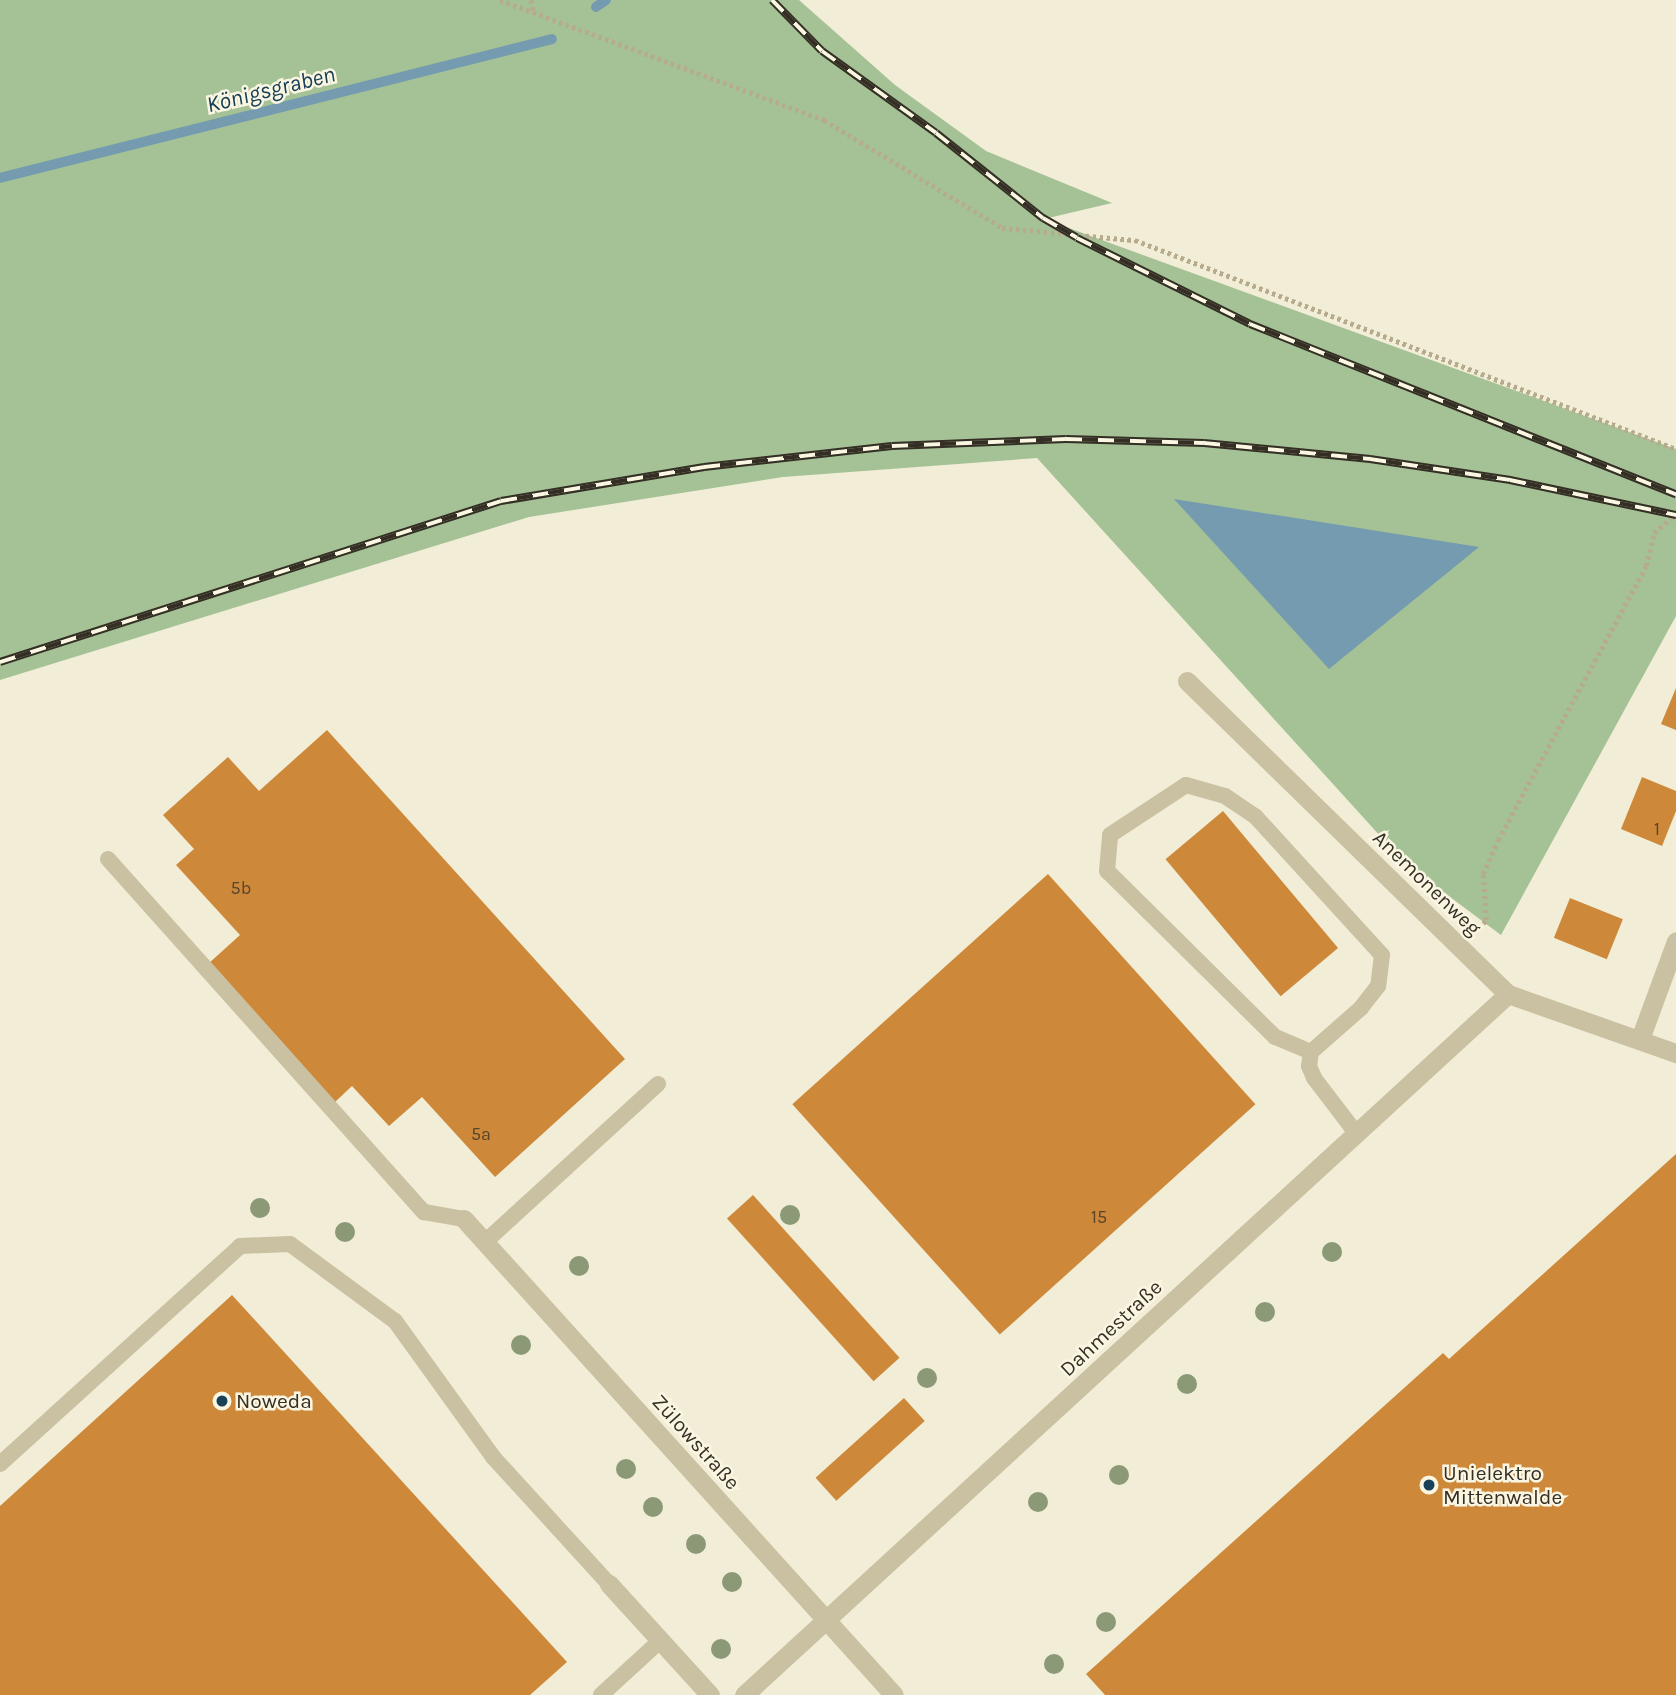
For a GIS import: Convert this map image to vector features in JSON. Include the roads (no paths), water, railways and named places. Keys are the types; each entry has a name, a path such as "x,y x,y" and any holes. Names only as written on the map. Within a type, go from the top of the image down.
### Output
{"street":[{"name":"Anemonenweg","path":"1187,681 1508,994 1676,1053"},
{"path":"1640,1039 1676,941"},
{"name":"Dahmestraße","path":"744,1695 1508,994"},
{"name":"Zülowstraße","path":"464,1219 894,1695"},
{"path":"608,1584 710,1695"}],"lane":[{"path":"1311,1052 1275,1037 1107,872 1110,835 1186,785 1225,796 1255,816 1382,955 1378,986 1361,1008 1311,1052 1309,1066 1314,1078 1356,1133"},
{"path":"108,859 424,1212 464,1219"},
{"path":"486,1241 658,1084"},
{"path":"0,1464 240,1246 290,1244 395,1321 494,1457 608,1584"},
{"path":"601,1695 660,1640"}],"water":[{"path":"1174,499 1479,547 1329,669"}],"waterway":[{"name":"Königsgraben","path":"596,7 606,0"},
{"name":"Königsgraben","path":"0,178 552,39"}],"railway":[{"path":"772,0 822,51 936,133 1043,218 1077,238 1250,324 1676,494"},
{"path":"0,662 501,501 704,467 892,446 1066,439 1204,443 1370,459 1510,480 1676,515"}],"place":[{"name":"Noweda","path":"222,1401"},
{"name":"Unielektro Mittenwalde","path":"1429,1485"}]}
